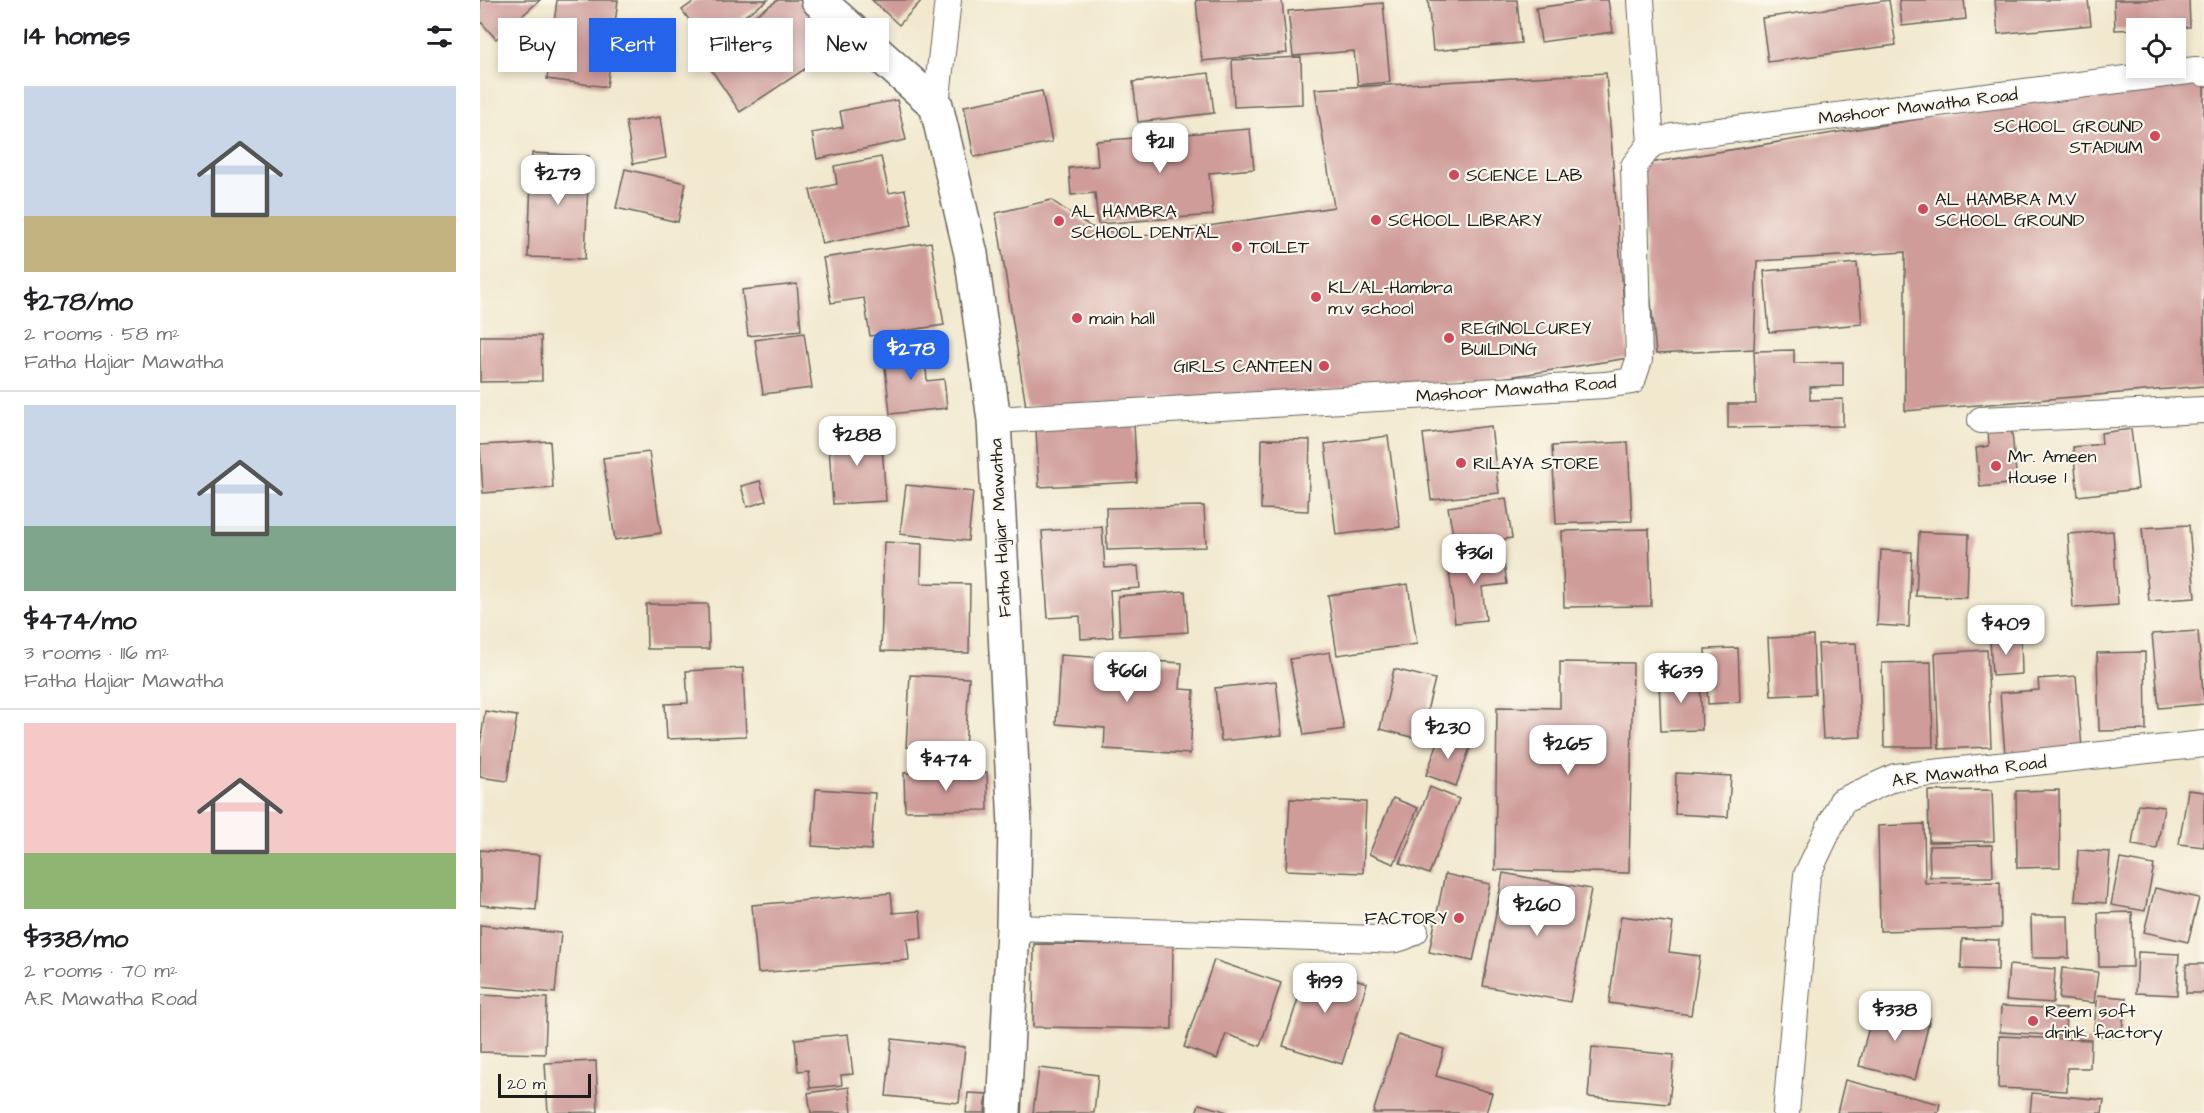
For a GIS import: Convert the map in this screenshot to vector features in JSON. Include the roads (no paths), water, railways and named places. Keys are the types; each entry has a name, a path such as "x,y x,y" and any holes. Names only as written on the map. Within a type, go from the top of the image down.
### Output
{"street":[{"path":"818,0 936,105"},
{"path":"936,105 948,0"},
{"path":"1641,0 1652,144"},
{"name":"Mashoor Mawatha Road","path":"994,420 1605,386 1632,381 1640,360 1634,166 1652,144 1673,137 1732,129 2196,70 2204,73"},
{"name":"Fatha Hajiar Mawatha","path":"936,105 971,254 994,420 1015,825 1013,928 1004,1113"},
{"path":"1981,420 2204,410"},
{"name":"A.R Mawatha Road","path":"1786,1113 1807,874 1842,801 1895,777 2204,744"},
{"path":"1013,928 1390,941 1415,931"}],"place":[{"name":"SCHOOL GROUND STADIUM","path":"2155,136"},
{"name":"SCIENCE LAB","path":"1454,175"},
{"name":"AL HAMBRA M.V SCHOOL GROUND","path":"1923,209"},
{"name":"SCHOOL LIBRARY","path":"1376,220"},
{"name":"AL HAMBRA SCHOOL DENTAL","path":"1059,221"},
{"name":"TOILET","path":"1237,247"},
{"name":"KL/AL-Hambra m.v school","path":"1316,297"},
{"name":"main hall","path":"1077,318"},
{"name":"REGINOLCUREY BUILDING","path":"1449,338"},
{"name":"GIRLS CANTEEN","path":"1324,366"},
{"name":"RILAYA STORE","path":"1461,463"},
{"name":"Mr. Ameen House 1","path":"1996,466"},
{"name":"FACTORY","path":"1459,918"},
{"name":"Reem soft drink factory","path":"2033,1021"}]}
